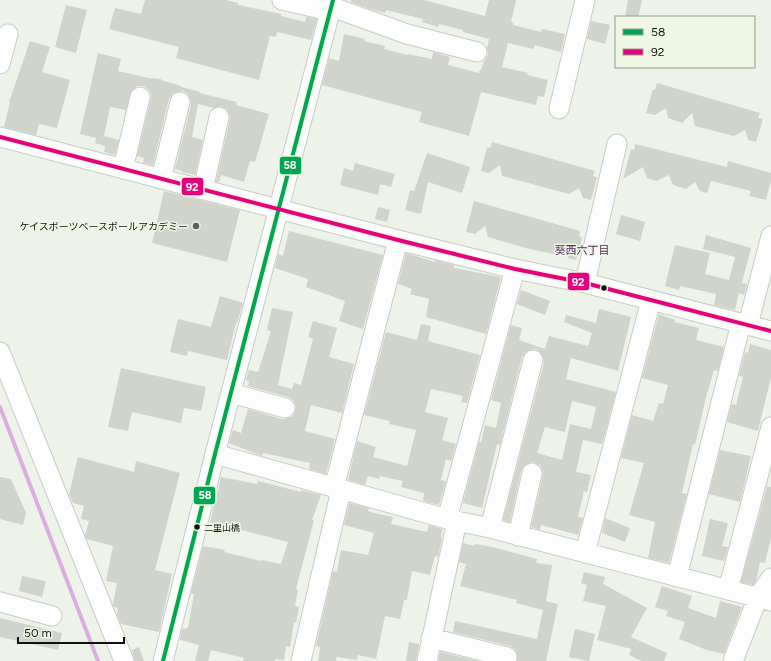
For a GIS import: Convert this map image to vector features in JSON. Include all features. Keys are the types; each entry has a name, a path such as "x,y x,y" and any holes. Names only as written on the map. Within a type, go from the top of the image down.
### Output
{"street":[{"path":"282,0 332,6 408,34 478,52"},
{"path":"558,109 585,0"},
{"path":"163,661 215,454 332,6"},
{"path":"0,64 8,34"},
{"path":"122,169 140,97"},
{"path":"161,179 180,102"},
{"path":"202,190 219,117"},
{"path":"0,137 278,210 515,269 585,283 771,331"},
{"path":"585,283 617,144"},
{"path":"677,577 745,324 771,236"},
{"path":"300,661 338,489 398,240"},
{"path":"427,661 452,520 515,269"},
{"path":"585,553 652,300"},
{"path":"0,352 124,661"},
{"path":"490,528 533,360"},
{"path":"231,393 285,408"},
{"path":"728,590 771,427"},
{"path":"215,454 452,520 490,528 765,599"},
{"path":"518,536 532,473"},
{"path":"733,661 765,599 771,578"},
{"path":"0,602 52,616"},
{"path":"431,638 507,657"}],"building":[{"path":"145,0 226,0 238,3 238,5 281,14 281,16 305,22 306,17 317,19 311,40 277,32 276,37 270,36 259,80 176,58 179,47 109,29 115,8 141,14"},
{"path":"351,0 424,0 485,16 489,0 516,0 511,22 513,25 541,32 542,29 565,34 561,52 534,45 534,49 508,43 502,67 528,73 527,75 548,80 544,97 538,96 536,105 481,92 469,136 419,122 422,112 322,85 329,58 339,61 344,34 365,39 364,41 385,46 384,49 407,55 432,59 433,52 450,57 448,65 479,73 488,55 487,48 489,39 439,24 438,27 422,22 423,19 386,10 385,13 370,9 351,2"},
{"path":"628,0 642,0 638,16 625,16"},
{"path":"66,5 87,10 76,53 55,47"},
{"path":"591,21 610,25 605,44 587,39"},
{"path":"30,41 50,47 42,72 70,80 57,128 39,124 36,135 4,127 9,102"},
{"path":"98,53 121,59 118,71 148,78 161,79 181,87 200,92 199,93 237,102 236,105 269,114 255,162 250,161 244,182 221,175 219,182 216,182 230,119 227,109 221,106 214,108 198,104 192,137 203,140 195,175 175,169 191,105 188,94 183,91 172,94 169,99 153,165 143,163 144,158 137,156 151,99 151,94 148,89 143,86 137,86 132,90 126,110 110,107 104,136 119,140 115,155 104,152 105,146 95,143 96,138 80,134"},
{"path":"657,83 760,113 758,118 763,119 756,142 748,140 745,130 734,136 695,126 692,113 682,123 668,118 666,108 655,115 646,113 653,89 655,90"},
{"path":"492,142 595,171 593,176 597,177 591,200 583,198 579,188 569,194 502,176 500,165 489,173 481,171 487,147 490,148"},
{"path":"635,144 727,167 728,161 771,173 771,180 766,200 749,196 751,191 711,181 707,193 700,191 695,182 686,189 673,185 669,175 656,181 647,178 643,167 623,179 631,149 634,150"},
{"path":"427,153 470,167 462,193 428,182 421,214 405,210 410,190 414,191"},
{"path":"355,163 395,174 391,187 380,184 378,195 340,185 344,168 353,171"},
{"name":"ケイスポーツベースボールアカデミー","path":"164,191 240,210 227,262 152,243"},
{"path":"474,201 580,231 579,236 582,238 576,260 568,258 565,248 554,254 529,249 488,237 485,226 475,234 466,232"},
{"path":"378,207 390,210 387,222 375,219"},
{"path":"621,215 645,222 640,241 616,234"},
{"path":"289,231 383,255 363,329 339,321 345,301 306,287 308,279 275,268 278,254 283,256"},
{"path":"706,235 751,248 742,283 747,284 744,295 739,293 735,310 714,305 716,294 680,286 679,290 665,286 675,245 710,253 705,274 729,280 735,257 703,249"},
{"path":"406,253 435,262 435,260 454,265 454,268 501,277 486,334 426,317 429,299 410,294 412,289 398,284"},
{"path":"521,290 550,301 545,315 517,304"},
{"path":"220,296 243,303 236,323 227,360 188,351 187,356 170,352 178,319 211,327"},
{"path":"272,308 293,312 278,385 292,389 294,383 301,385 313,339 308,337 313,321 337,328 329,357 354,364 342,413 311,405 305,431 335,439 326,474 309,469 310,463 263,453 262,456 229,443 233,430 241,433 248,409 282,419 293,416 295,411 296,406 293,400 288,397 248,386 249,381 246,380 249,370 258,372 271,331 267,330"},
{"path":"599,309 631,317 618,371 571,358 566,379 616,392 602,444 583,440 576,472 591,475 587,492 584,491 578,517 583,518 578,535 541,525 540,530 531,527 543,475 540,465 534,462 528,463 521,471 510,522 503,520 544,363 543,357 536,349 530,350 522,357 500,445 497,444 482,508 463,503 485,425 496,428 501,403 491,400 511,325 522,328 519,340 545,349 549,336 588,346 592,333 564,322 566,315 596,323","holes":["572,401 596,407 591,429 570,424 562,460 537,453 545,427 565,432"]},
{"path":"659,314 675,320 674,322 699,328 696,340 724,347 718,371 714,370 695,445 693,444 682,493 687,494 669,563 648,558 655,522 629,515 644,463 621,458 632,415 653,421 659,403 663,404 668,385 642,378"},
{"path":"421,324 431,326 428,341 480,355 467,403 461,402 463,396 431,389 425,412 448,418 442,440 456,444 451,461 446,459 441,480 446,481 439,505 423,501 424,493 401,487 403,481 380,476 379,479 368,476 365,485 348,480 357,441 376,447 373,457 407,466 416,430 389,424 390,421 364,415 386,332 417,340"},
{"path":"750,344 771,350 771,377 758,431 727,422 732,404 736,405 743,377 739,376 745,352 748,353"},
{"path":"121,368 206,387 201,411 184,408 181,423 132,412 128,431 108,427"},
{"path":"720,450 751,456 740,502 709,494"},
{"path":"78,457 134,472 136,461 180,473 155,570 172,574 159,632 121,624 117,614 118,608 114,607 113,604 117,583 106,581 113,546 87,539 85,535 89,521 81,519 84,506 73,503 69,494"},
{"path":"0,477 11,479 26,513 23,525 0,519"},
{"path":"221,477 257,484 258,481 301,492 301,490 321,495 312,520 314,520 296,589 298,590 295,606 299,607 296,623 294,622 290,647 286,646 284,660 275,659 275,661 243,661 244,658 211,650 208,661 195,661 199,645 180,640 182,629 188,628 194,594 191,593 203,546 225,550 224,552 261,561 281,564 288,542 210,522"},
{"path":"767,486 771,487 771,538 765,563 760,562 756,581 753,585 741,582"},
{"path":"349,503 369,508 368,511 374,513 393,517 391,524 427,532 429,525 442,529 442,538 438,557 435,556 430,575 412,571 407,600 404,600 400,619 385,616 376,659 358,655 357,660 337,657 336,661 318,661 320,647 316,646 333,571 337,572 341,550 368,555 374,533 344,525"},
{"path":"605,518 630,528 625,542 602,533"},
{"path":"710,519 728,523 722,546 728,547 724,561 702,556"},
{"path":"463,543 475,546 475,544 492,547 537,559 536,563 552,565 546,601 558,604 546,661 517,661 515,649 510,646 453,632 455,621 537,639 543,610 516,603 517,600 460,586 466,564 459,562"},
{"path":"584,572 605,577 603,584 647,608 631,637 667,653 664,661 642,661 629,655 631,649 597,640 606,606 583,601 587,585 581,583"},
{"path":"22,576 46,581 42,597 19,591"},
{"path":"662,586 692,596 688,608 716,618 720,601 742,607 724,654 707,650 679,639 685,622 666,616 668,611 655,607"},
{"path":"0,618 62,633 58,650 0,637"},
{"path":"575,629 595,634 589,661 569,657"},
{"path":"409,642 419,644 416,661 406,661"},
{"path":"139,647 144,661 135,661 132,650"},
{"path":"440,652 478,661 438,661"}],"waterway":[{"path":"0,407 98,661"}],"transit line":[{"name":"58","path":"163,661 333,0"},
{"name":"92","path":"0,137 398,240 515,269 585,283 771,331"}],"place":[{"name":"ケイスポーツベースボールアカデミー","path":"196,226"},
{"name":"二里山橋","path":"197,527"}],"district":[{"name":"葵西六丁目","path":"582,250"}]}
